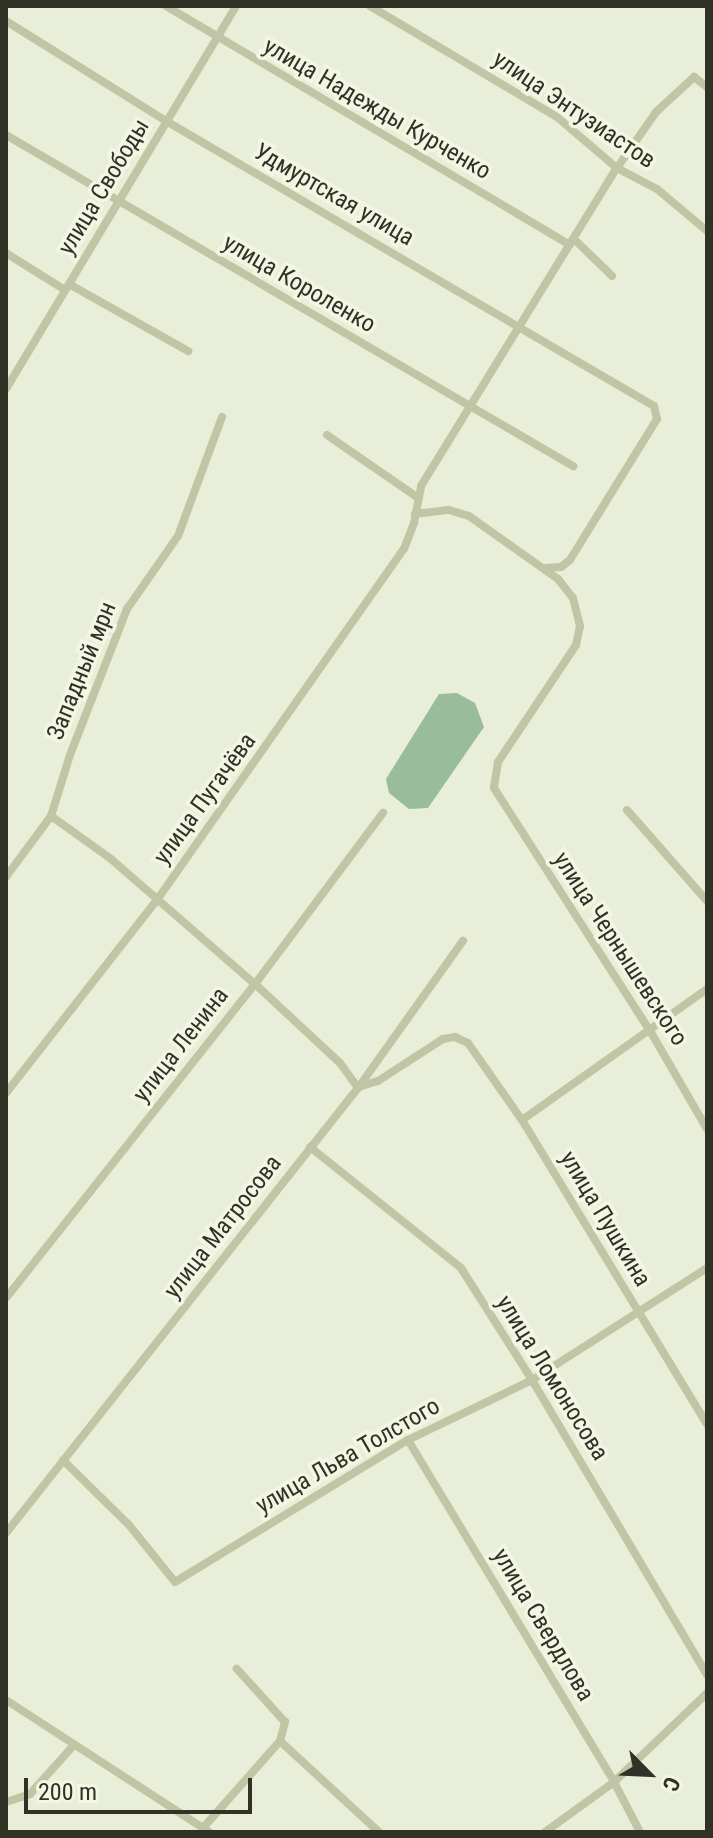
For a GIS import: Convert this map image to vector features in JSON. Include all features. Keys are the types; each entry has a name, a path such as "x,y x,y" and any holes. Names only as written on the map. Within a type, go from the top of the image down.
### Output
{"street":[{"name":"улица Надежды Курченко","path":"166,6 216,38 572,242 612,276"},
{"name":"улица Свободы","path":"7,384 236,6"},
{"name":"улица Энтузиастов","path":"370,6 557,117 617,168 657,189 707,231"},
{"name":"Удмуртская улица","path":"6,21 166,121 654,406 657,419 570,560 561,567 544,568"},
{"path":"327,435 417,497 617,168 656,112 694,77 707,87"},
{"name":"улица Короленко","path":"6,135 573,466"},
{"path":"6,253 188,351"},
{"name":"Западный мрн","path":"6,877 51,816 80,727 127,609 178,536 222,417"},
{"name":"улица Пугачёва","path":"6,1093 157,900 404,549 417,497"},
{"path":"415,514 458,511 544,568"},
{"name":"улица Чернышевского","path":"544,568 573,598 579,618 578,636 498,762 493,779 495,793 649,1029 707,1129"},
{"path":"627,810 707,901"},
{"name":"улица Ленина","path":"6,1298 255,984 383,813"},
{"path":"51,816 111,859 255,984 340,1063 358,1088"},
{"name":"улица Матросова","path":"6,1533 358,1088 463,941"},
{"path":"522,1120 707,989"},
{"name":"улица Пушкина","path":"358,1088 378,1081 443,1039 462,1040 473,1049 522,1120 707,1424"},
{"name":"улица Ломоносова","path":"310,1147 454,1260 532,1380 707,1675"},
{"name":"улица Льва Толстого","path":"63,1460 129,1525 175,1582 408,1440 532,1380 707,1268"},
{"name":"улица Свердлова","path":"408,1440 614,1782 640,1832"},
{"path":"6,1700 206,1830 280,1741 285,1722 237,1669"},
{"path":"545,1832 614,1782 707,1693"},
{"path":"280,1741 379,1832"},
{"path":"6,1802 30,1794 74,1745"}],"green space":[{"path":"457,693 475,703 484,727 428,808 409,809 389,793 386,779 439,694"}]}
